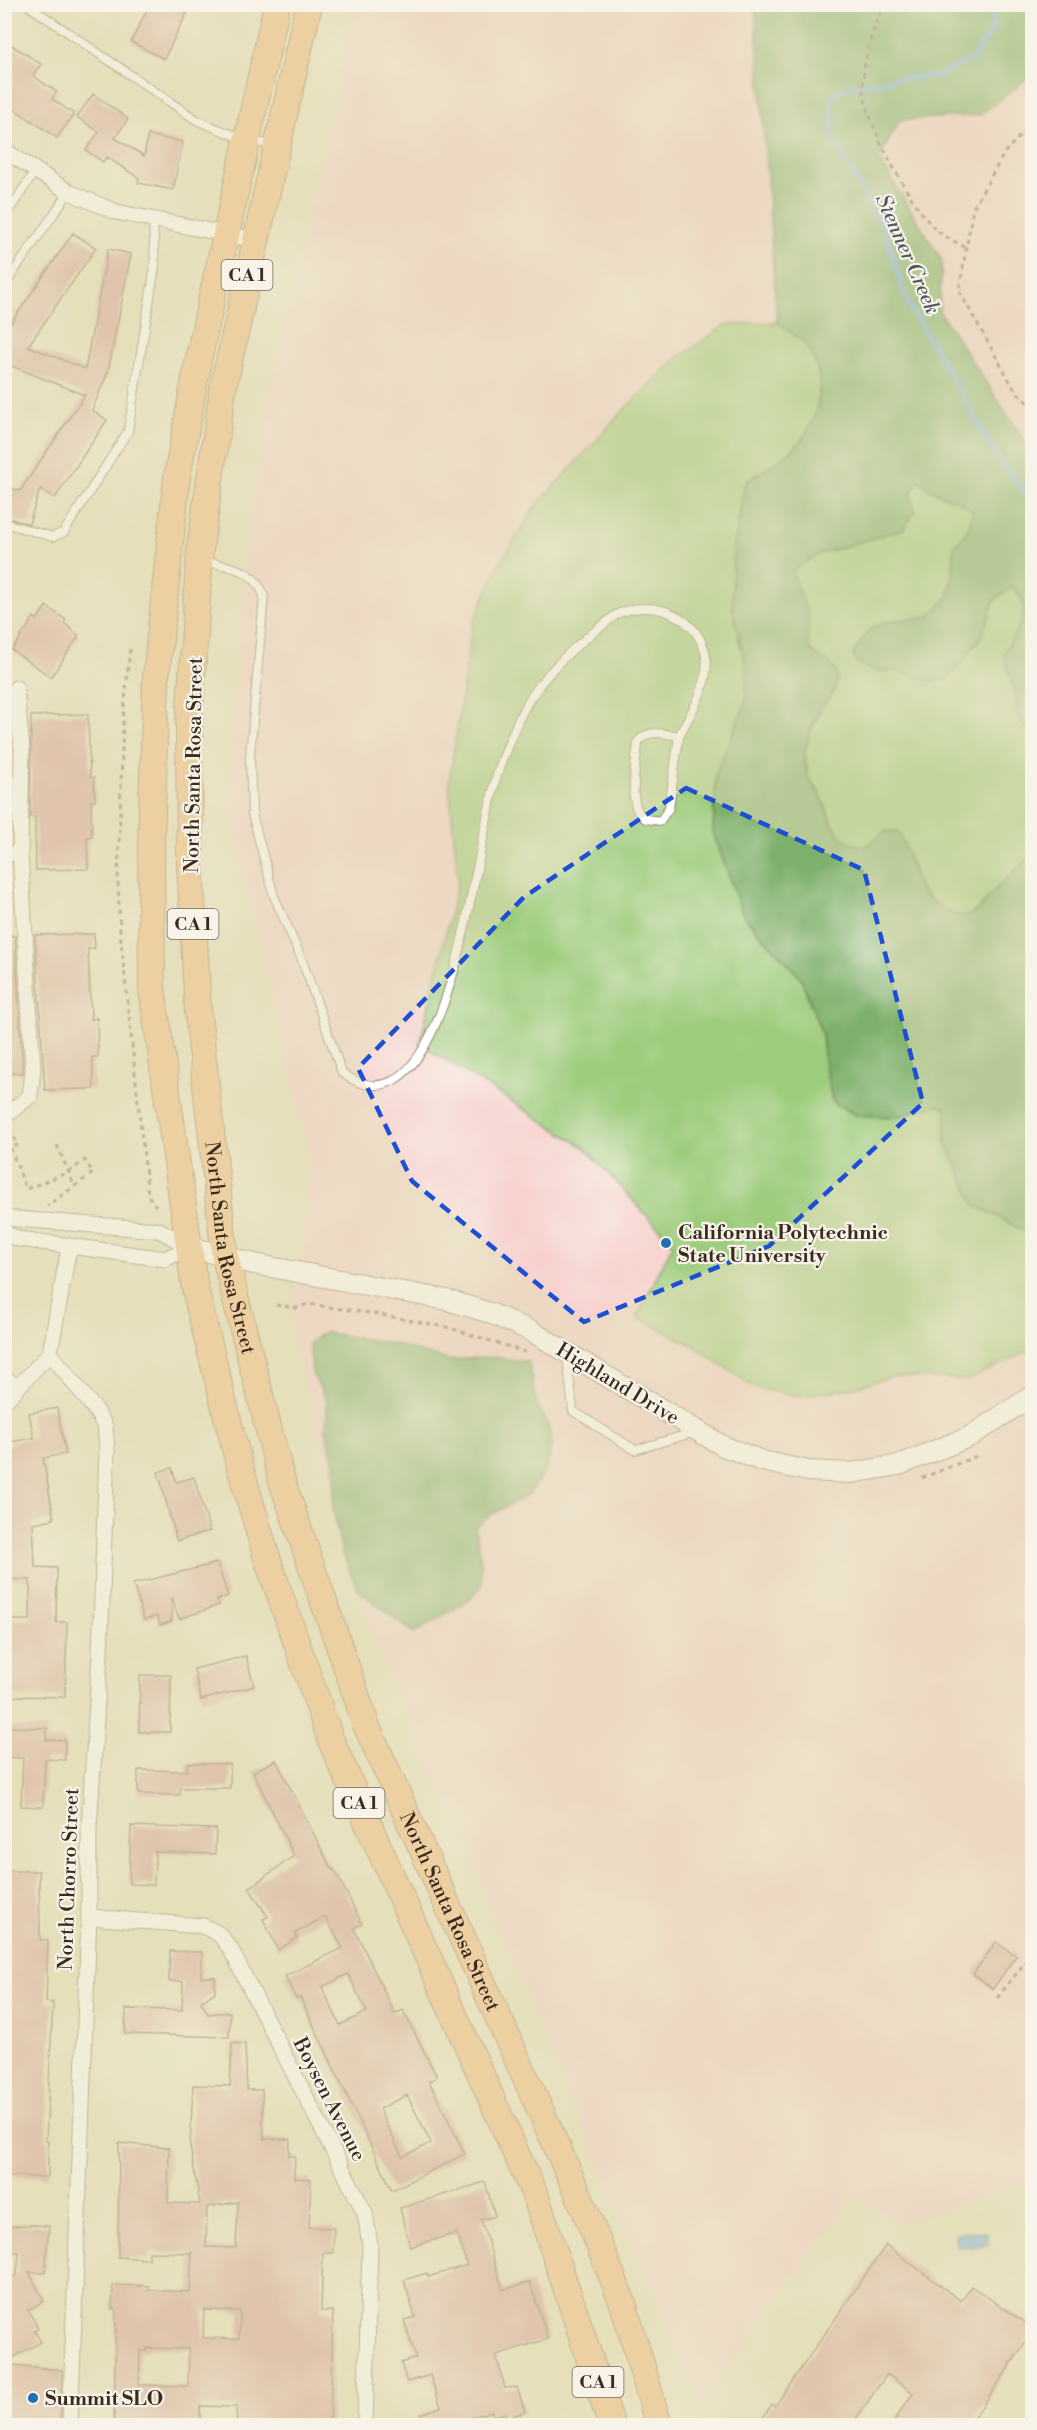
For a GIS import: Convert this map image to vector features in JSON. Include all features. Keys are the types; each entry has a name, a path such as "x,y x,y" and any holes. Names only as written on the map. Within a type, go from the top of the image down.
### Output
{"highway":[{"name":"North Santa Rosa Street","path":"277,4 200,352 177,477 155,689 151,844 152,989 195,1289 239,1464 267,1558 332,1741 537,2200 612,2426"},
{"name":"North Santa Rosa Street","path":"309,4 223,388 200,560 189,724 190,864 198,1013 225,1257 281,1479 367,1727 579,2196 623,2303 659,2426"}],"street":[{"path":"4,150 69,192 117,212 255,240"},
{"path":"4,1113 9,1113 30,1096 33,1070 20,852 22,749 16,688"},
{"path":"4,855 20,852"},
{"name":"Highland Drive","path":"4,1218 159,1230 190,1247 225,1257 447,1300 490,1313 531,1331 723,1446 762,1461 808,1471 851,1473 899,1465 969,1437 1032,1396"},
{"path":"4,1233 19,1239 165,1259 190,1247"},
{"path":"4,1402 50,1353 69,1247"},
{"name":"North Chorro Street","path":"50,1353 105,1426 107,1449 100,1654 89,1829 89,1917 70,2426"},
{"name":"Boysen Avenue","path":"89,1917 203,1926 219,1934 230,1948 365,2213 370,2245 364,2426"}],"lane":[{"path":"26,4 198,121 246,140 277,146"},
{"path":"4,218 36,170"},
{"path":"4,286 69,192"},
{"path":"4,523 53,537 64,532 128,431 154,267 153,221"},
{"path":"200,560 241,570 260,582 264,596 250,756 252,814 274,896 302,960 342,1073 358,1084 379,1085 401,1076 436,1028 454,974 496,780 518,720 541,684 561,661 621,612 649,608 675,614 693,627 705,649 706,678 679,736 669,808 660,821 645,818 637,811 633,800 638,742 643,735 652,732 679,736"},
{"path":"566,1351 573,1411 635,1450 697,1431"},
{"path":"4,1373 20,1385"}],"path":[{"path":"886,4 869,47 863,86 873,126 904,187 934,228 968,249"},
{"path":"1032,123 1005,152 973,208 968,249 959,291 1015,390 1032,407"},
{"path":"4,1125 12,1131 18,1144 10,1147 26,1189 69,1172 85,1160 93,1173 40,1210"},
{"path":"57,1145 75,1187"},
{"path":"997,1998 1032,1954"}],"highlighted area":[{"path":"686,788 864,870 923,1103 769,1246 584,1322 412,1181 358,1068 524,897"}],"shaded area":[{"name":"California Polytechnic State University","path":"356,5 1032,5 1032,2192 1025,2183 901,2223 852,2196 701,2403 368,1623 291,1328 310,1158 228,808 241,608 262,426"}],"green space":[{"path":"755,5 1032,5 1032,75 980,115 900,120 879,159 942,260 939,311 1032,452 1032,732 1019,719 1014,691 1003,654 1018,628 1024,610 1019,594 1012,587 993,601 983,634 948,679 931,681 895,671 876,671 864,667 853,657 855,649 869,631 884,622 930,616 948,597 953,575 954,546 968,530 973,511 957,500 942,496 918,481 911,495 916,511 903,529 817,555 793,570 807,613 810,649 834,667 837,677 833,692 814,721 807,741 805,760 809,778 822,798 831,822 839,834 849,842 866,847 885,831 897,831 905,846 921,891 939,906 960,915 968,915 981,906 1001,883 1032,855 1032,1235 975,1205 945,1140 946,1108 938,1105 896,1117 855,1115 833,1102 825,1067 822,1034 801,978 743,915 713,832 716,773 746,702 746,666 732,607 733,551 745,482 777,462 804,437 818,405 819,393 818,370 809,349 777,322"},
{"path":"777,322 806,345 814,359 818,370 818,405 810,427 799,443 777,462 745,482 738,637 746,666 746,702 716,773 713,832 743,915 801,978 822,1034 825,1067 833,1102 855,1115 896,1117 938,1105 946,1108 945,1140 975,1205 1032,1235 1032,1349 968,1380 895,1376 852,1388 799,1396 755,1388 692,1345 637,1317 673,1244 584,1147 420,1044 458,880 449,783 472,626 497,568 536,506 625,409 676,359 725,325"},
{"path":"918,481 942,496 957,500 973,510 968,530 954,546 953,575 948,597 930,616 884,622 869,631 876,671 895,671 931,681 960,661 979,641 992,606 1004,591 1011,587 1019,594 1023,602 1022,619 1003,654 1014,691 1019,719 1032,732 1032,855 980,907 966,915 948,911 930,899 917,882 913,865 876,840 866,847 849,843 838,836 819,791 808,777 805,752 807,740 822,706 835,691 824,660 814,654 808,646 807,613 794,586 792,570 817,555 903,529 910,498"},
{"path":"324,1332 394,1344 448,1360 496,1357 529,1362 536,1401 547,1422 552,1442 547,1468 528,1495 494,1513 475,1527 480,1552 482,1585 472,1598 414,1633 358,1590 342,1553 333,1509 335,1469 326,1430 327,1402 312,1373 309,1343"}],"water":[{"path":"972,2231 987,2233 988,2244 973,2247 957,2246 955,2235"}],"building":[{"path":"150,4 186,4 183,11 187,13 164,59 131,42"},
{"path":"4,40 41,64 33,76 57,92 52,99 74,114 57,138 4,102"},
{"path":"93,94 128,119 115,138 144,156 148,135 183,142 173,190 138,183 139,178 107,157 103,162 86,150 99,132 77,117"},
{"path":"73,233 96,248 28,346 85,369 108,249 131,254 108,372 92,410 107,420 55,498 40,489 29,524 4,517 4,486 20,491 85,395 4,363 4,333"},
{"path":"46,606 66,620 64,623 79,636 51,677 12,650 34,617 37,620"},
{"path":"88,714 90,777 94,777 95,801 91,801 92,837 87,837 88,869 36,870 35,817 30,817 31,716"},
{"path":"94,934 95,948 88,949 91,1019 97,1018 98,1057 92,1057 94,1089 45,1090 35,935"},
{"path":"4,936 15,936 23,1073 4,1073"},
{"path":"57,1408 66,1454 43,1458 54,1519 33,1523 35,1567 57,1568 56,1622 67,1622 65,1697 7,1696 9,1620 30,1620 30,1580 6,1579 4,1446 11,1445 10,1442 34,1438 29,1413"},
{"path":"172,1468 176,1482 194,1477 210,1531 177,1541 158,1472"},
{"path":"217,1563 228,1596 217,1600 219,1605 179,1619 172,1597 172,1621 160,1625 157,1616 144,1620 133,1584"},
{"path":"246,1656 254,1686 201,1700 194,1669"},
{"path":"140,1675 171,1675 170,1732 139,1732"},
{"path":"4,1727 47,1728 46,1740 65,1740 65,1760 45,1759 43,1807 21,1806 23,1758 4,1757"},
{"path":"276,1760 362,1924 354,1928 395,2014 403,2010 437,2077 429,2081 465,2154 392,2190 300,1997 296,1999 285,1976 343,1948 325,1917 295,1933 297,1938 278,1950 263,1919 268,1917 249,1888 294,1856 253,1772","holes":["348,1974 367,2012 340,2025 322,1987","407,2095 431,2143 402,2157 379,2109"]},
{"path":"187,1763 230,1764 230,1788 180,1788 180,1795 138,1794 138,1770 187,1771"},
{"path":"131,1826 216,1829 215,1854 155,1852 154,1885 129,1884"},
{"path":"4,1871 39,1871 40,1940 48,1940 46,2002 53,2003 46,2141 48,2141 48,2177 4,2176 11,2039 4,2038"},
{"path":"996,1942 1016,1956 993,1989 973,1974"},
{"path":"170,1951 202,1952 201,1977 215,1977 215,1992 201,2002 208,2014 230,2012 229,2037 125,2034 126,2009 182,2010 183,1981 169,1981"},
{"path":"232,2043 245,2044 247,2090 262,2090 264,2139 290,2139 289,2156 295,2156 294,2178 311,2179 309,2227 334,2228 333,2253 323,2253 321,2311 333,2311 330,2426 237,2426 236,2407 200,2406 200,2425 114,2426 116,2309 112,2309 113,2285 149,2286 148,2290 190,2292 192,2253 149,2252 149,2259 118,2257 119,2143 169,2148 168,2203 200,2204 190,2146 193,2085 230,2086","holes":["238,2202 236,2248 206,2247 207,2207","204,2310 240,2311 239,2339 203,2338","146,2348 189,2349 188,2386 139,2385 140,2351 146,2351"]},
{"path":"485,2182 495,2216 481,2220 503,2290 530,2282 548,2339 496,2355 505,2388 517,2387 525,2412 507,2418 506,2413 493,2416 492,2411 464,2420 466,2426 424,2426 420,2414 441,2407 430,2375 407,2382 401,2363 416,2358 404,2320 415,2317 404,2280 427,2273 428,2277 467,2265 457,2233 410,2247 400,2208"},
{"path":"4,2226 49,2226 45,2273 29,2272 44,2301 28,2310 38,2328 34,2330 41,2342 4,2363 4,2282 17,2275 19,2252 4,2252"},
{"path":"886,2245 961,2301 971,2286 1032,2327 1032,2332 993,2391 968,2426 891,2426 913,2393 887,2374 851,2426 757,2426 772,2404 775,2406"},
{"name":"Summit SLO","path":"4,2364 62,2370 60,2426 4,2426"}],"waterway":[{"name":"Stenner Creek","path":"996,4 991,32 972,59 938,76 896,79 840,89 832,97 833,139 884,228 906,299 999,460 1032,502"}],"place":[{"name":"California Polytechnic State University","path":"666,1243"},
{"name":"Summit SLO","path":"33,2398"}]}
